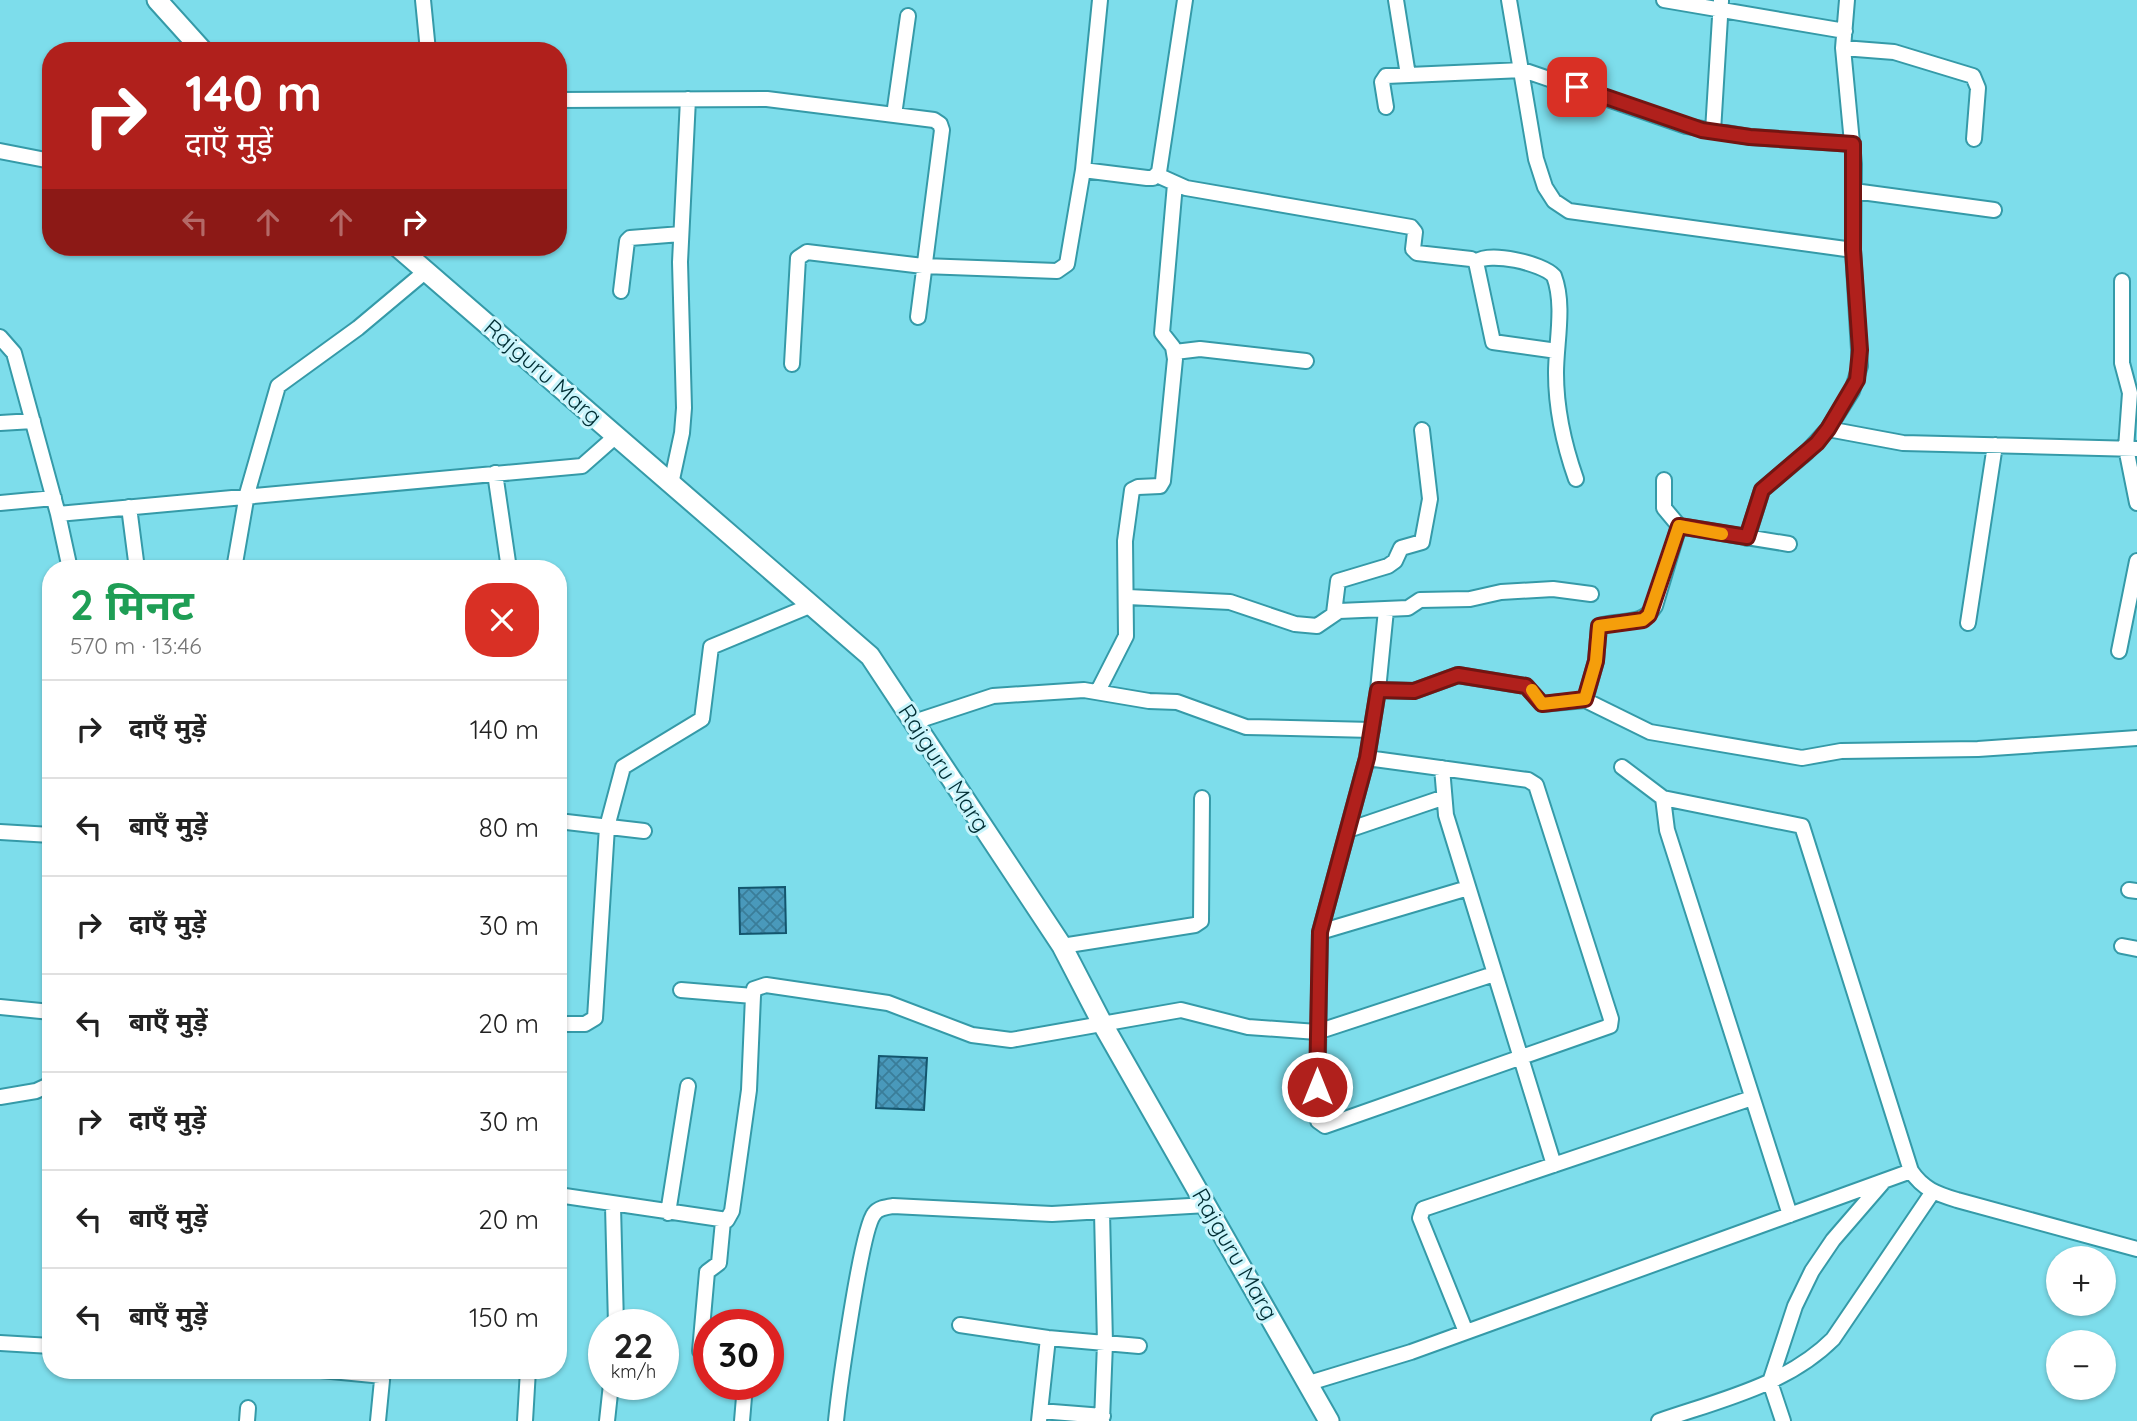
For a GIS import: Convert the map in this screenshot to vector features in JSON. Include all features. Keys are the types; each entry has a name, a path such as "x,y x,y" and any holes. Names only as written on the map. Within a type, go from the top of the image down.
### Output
{"street":[{"path":"157,0 194,42"},
{"path":"423,0 427,42"},
{"path":"792,364 798,258 801,254 807,252 923,266 1063,269 1067,264 1083,170 1100,0"},
{"path":"1157,175 1185,0"},
{"path":"1396,0 1408,75"},
{"path":"1509,0 1536,159 1545,187 1554,201 1569,211 1853,250"},
{"path":"1664,0 1721,5 1845,31"},
{"path":"1747,537 1762,490 1807,453 1828,429 1852,391 1860,366 1853,250 1853,144 1843,48 1847,0"},
{"path":"1713,131 1721,5"},
{"path":"894,115 908,16"},
{"path":"1843,48 1908,55 1973,76 1978,88 1974,139"},
{"path":"1386,107 1383,78 1523,70 1672,122 1713,131 1853,144"},
{"path":"671,484 682,433 684,408 681,234 688,99"},
{"path":"567,100 767,99 934,120 940,124 942,130 918,317"},
{"path":"0,151 42,159"},
{"path":"1083,170 1147,178 1157,175 1175,184 1411,226 1415,232 1413,249 1417,254 1471,259 1476,262 1493,342 1557,351"},
{"path":"1098,691 1126,636 1128,597 1125,541 1132,490 1138,486 1162,484 1175,352 1162,333 1175,184"},
{"path":"1854,191 1994,210"},
{"path":"621,291 627,241 630,238 681,234"},
{"name":"Rajguru Marg","path":"408,256 870,656 1062,946 1102,1023 1329,1421"},
{"path":"1476,262 1489,257 1533,264 1551,272 1556,281 1556,394 1563,437 1576,479"},
{"path":"236,560 247,494 278,386 358,328 426,271"},
{"path":"2122,281 2122,363 2130,393 2137,503"},
{"path":"0,337 14,353 68,560"},
{"path":"1175,352 1200,349 1306,361"},
{"path":"0,423 33,421"},
{"path":"1828,429 1903,443 2132,449"},
{"path":"1128,597 1230,602 1307,626 1324,624 1334,613 1338,581 1388,566 1395,561 1401,548 1418,546 1422,542 1430,499 1422,430"},
{"path":"58,514 247,494 582,466 616,436"},
{"path":"1968,623 1995,445"},
{"path":"495,473 508,560"},
{"path":"1664,480 1664,509 1679,526 1789,544"},
{"path":"0,503 54,498"},
{"path":"129,506 136,560"},
{"path":"1585,699 1596,661 1599,626 1643,620 1649,615 1679,526"},
{"path":"2119,651 2137,561"},
{"path":"1334,613 1408,608 1420,600 1470,599 1501,592 1553,589 1591,594"},
{"path":"567,1024 585,1024 595,1018 607,827 623,767 702,719 711,646 812,605"},
{"path":"1367,758 1528,780 1536,785 1611,1019 1606,1029 1325,1126 1318,1121 1317,1114 1320,932 1367,758 1378,690 1386,610"},
{"path":"1378,690 1414,691 1458,675 1526,686 1542,704 1585,699 1650,732 1802,758 1841,751 1978,749 2137,738"},
{"path":"914,722 993,696 1098,691 1149,701 1177,702 1246,727 1372,730"},
{"path":"1622,767 1663,798 1802,826 1911,1171 1932,1193 2137,1249"},
{"path":"1442,768 1442,798 1554,1165"},
{"path":"1062,946 1195,925 1201,921 1202,798"},
{"path":"1348,830 1442,798"},
{"path":"1663,798 1667,830 1790,1214"},
{"path":"567,822 644,831"},
{"path":"0,832 42,834"},
{"path":"1320,932 1468,887"},
{"path":"2122,946 2137,949"},
{"path":"704,1309 707,1272 719,1264 723,1221 732,1211 749,1090 754,989 766,985 874,1000 972,1035 1026,1039 1181,1010 1248,1027 1317,1032 1494,974"},
{"path":"681,990 753,996"},
{"path":"0,1007 42,1010"},
{"path":"668,1213 688,1086"},
{"path":"0,1097 42,1088"},
{"path":"1466,1332 1420,1213 1752,1098"},
{"path":"1309,1384 1466,1332 1911,1171"},
{"path":"1783,1421 1770,1382 1795,1306 1812,1271 1833,1240 1885,1180"},
{"path":"1659,1421 1770,1382 1797,1368 1833,1339 1932,1193"},
{"path":"567,1197 723,1221"},
{"path":"836,1421 863,1255 872,1216 876,1211 893,1206 1035,1214 1207,1205"},
{"path":"613,1206 616,1309"},
{"path":"1048,1338 1040,1416 1102,1418 1105,1343 1102,1212"},
{"path":"960,1325 1048,1338 1139,1346"},
{"path":"0,1343 42,1345"},
{"path":"378,1421 382,1379"},
{"path":"524,1421 527,1379"},
{"path":"607,1421 609,1400"},
{"path":"742,1421 744,1400"}],"building":[{"path":"785,887 786,933 740,934 739,888"},
{"path":"879,1056 927,1058 924,1110 876,1108"}],"slow traffic":[{"path":"1532,690 1542,704 1585,699 1596,661 1599,626 1647,618 1655,606 1679,526 1688,530 1722,534"}],"route":[{"path":"1317,1087 1320,932 1367,758 1378,690 1414,691 1448,676 1458,675 1526,686 1542,704 1585,699 1596,661 1599,626 1647,618 1655,606 1679,526 1688,530 1747,537 1762,490 1817,443 1857,380 1860,350 1853,250 1853,144 1750,137 1702,130 1672,122 1577,87"}]}
